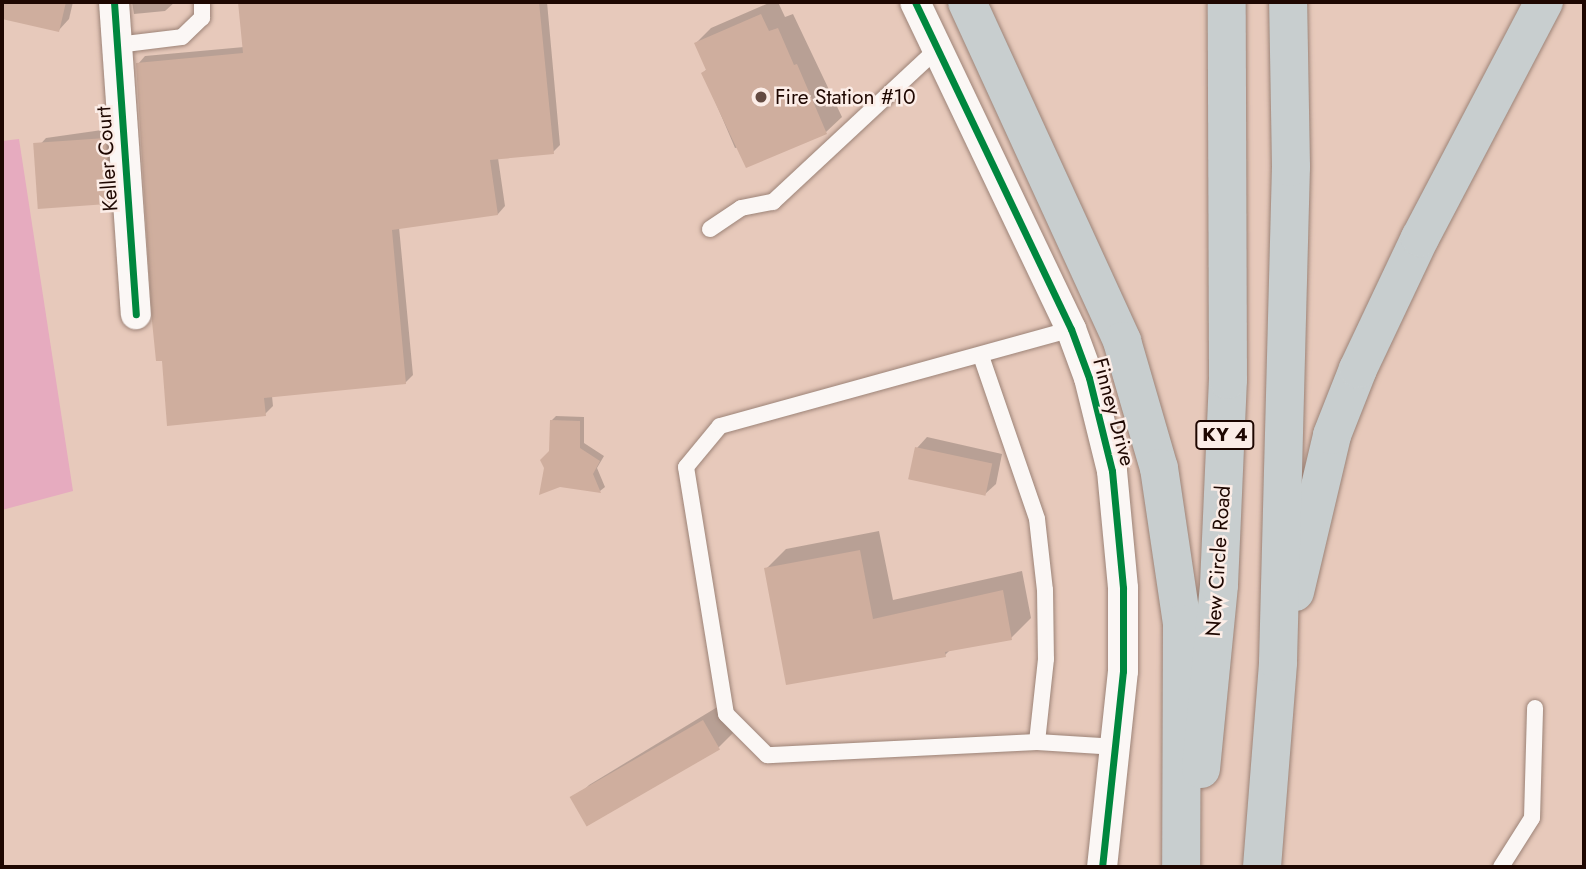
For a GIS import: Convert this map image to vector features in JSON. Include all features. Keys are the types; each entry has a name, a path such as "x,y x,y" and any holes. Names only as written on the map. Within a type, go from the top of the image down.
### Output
{"highway":[{"path":"967,2 1122,341 1159,468 1182,624 1181,867"},
{"name":"New Circle Road","path":"1191,867 1219,586 1228,380 1227,2"},
{"name":"KY 4","path":"1262,867 1278,662 1291,167 1289,2"},
{"path":"1278,662 1332,435 1357,369 1544,2"}],"street":[{"name":"Keller Court","path":"114,2 136,314"},
{"name":"Finney Drive","path":"915,2 1071,330 1093,391 1117,504 1124,588 1117,747 1102,867"}],"lane":[{"path":"117,45 182,37 202,18 202,2"},
{"path":"710,229 741,208 773,202 937,49"},
{"path":"1071,330 720,425 686,467 726,714 767,755 1037,742 1117,747"},
{"path":"981,356 1037,519 1045,590 1046,645 1037,742"},
{"path":"1501,867 1532,818 1535,708"}],"shaded area":[{"path":"19,139 73,491 2,510 2,141"}],"building":[{"path":"2,2 66,2 59,32 2,19"},
{"path":"238,2 539,2 554,154 490,160 498,215 392,230 406,384 264,398 266,416 167,426 162,361 156,361 152,321 136,63 243,53"},
{"path":"761,14 769,31 778,28 794,65 797,64 827,134 746,168 701,73 706,70 694,43"},
{"path":"106,138 111,204 38,209 33,143"},
{"path":"550,420 580,421 580,448 600,461 593,474 601,493 560,487 539,495 544,468 540,460 549,451"},
{"path":"915,447 992,463 985,496 908,479"},
{"path":"860,550 873,619 1003,590 1012,640 945,652 946,657 786,685 764,568"},
{"path":"703,720 720,749 587,826 570,797"}],"cycle path":[{"path":"114,2 136,314"},
{"path":"915,2 1071,329 1089,378 1112,471 1123,588 1123,671 1102,867"}],"place":[{"name":"Fire Station #10","path":"761,97"}]}
